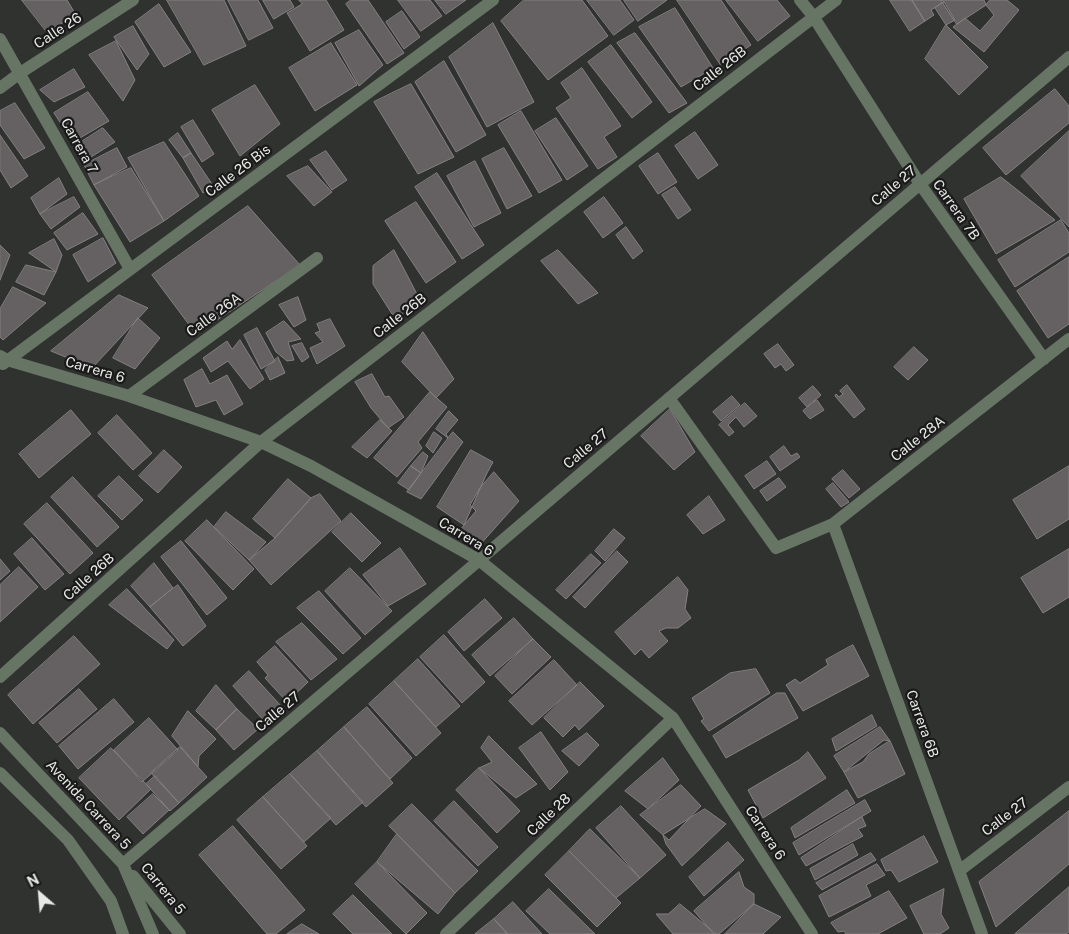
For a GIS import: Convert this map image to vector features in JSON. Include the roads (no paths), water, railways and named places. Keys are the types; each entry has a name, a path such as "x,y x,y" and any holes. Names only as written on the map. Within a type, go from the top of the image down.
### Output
{"street":[{"name":"Calle 26","path":"0,88 133,0"},
{"name":"Calle 26 Bis","path":"2,361 130,269 493,0"},
{"name":"Carrera 7B","path":"800,0 813,16 920,184 1044,359"},
{"name":"Calle 26B","path":"0,677 261,442 836,0"},
{"name":"Carrera 7","path":"0,39 130,269"},
{"name":"Calle 27","path":"122,864 920,184 1067,63"},
{"name":"Calle 26A","path":"129,396 317,258"},
{"name":"Calle 28A","path":"669,398 776,548 833,524 1069,338"},
{"name":"Carrera 6","path":"2,361 129,396 261,442 311,466 479,560 673,718 807,932"},
{"name":"Carrera 6B","path":"833,524 982,934"},
{"name":"Calle 28","path":"446,934 673,718"},
{"name":"Avenida Carrera 5","path":"0,733 122,864 153,934"},
{"path":"0,773 68,840 111,901 123,934"},
{"name":"Calle 27","path":"959,871 1069,787"},
{"name":"Carrera 5","path":"122,864 180,934"}]}
